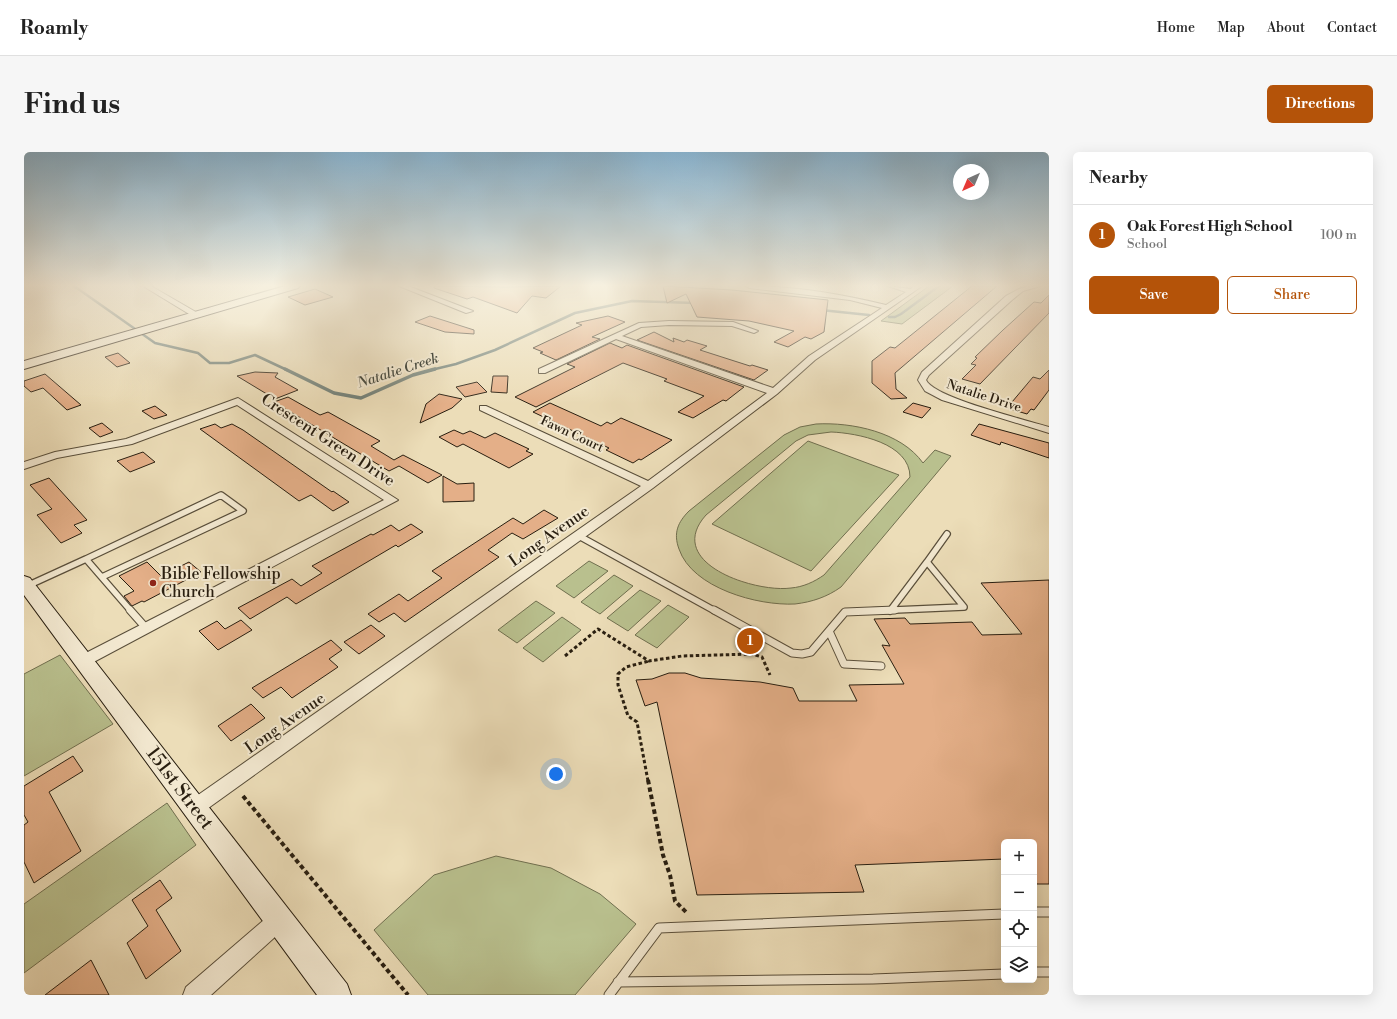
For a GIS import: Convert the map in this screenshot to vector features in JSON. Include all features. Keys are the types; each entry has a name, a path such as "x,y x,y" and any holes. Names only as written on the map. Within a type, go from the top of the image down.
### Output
{"street":[{"path":"24,365 160,325"},
{"path":"542,371 614,336 639,326 646,325"},
{"path":"737,325 754,331"},
{"name":"Long Avenue","path":"194,808 649,486 774,392 812,358 860,325"},
{"name":"Natalie Drive","path":"979,325 925,374 922,380 923,384 930,390 945,398 1049,430"},
{"path":"614,336 774,392"},
{"name":"Crescent Green Drive","path":"24,466 55,455 128,442 238,401 392,500 83,660"},
{"name":"Fawn Court","path":"483,408 649,486"},
{"name":"151st Street","path":"25,584 336,995"},
{"path":"194,995 279,920"}],"lane":[{"path":"25,584 86,559 221,495 243,511 102,577"},
{"path":"890,611 948,534"},
{"path":"579,536 792,653 802,654 811,652 845,612 964,607 927,562"},
{"path":"86,559 146,628"},
{"path":"829,630 844,664 880,666"},
{"path":"1037,912 1049,912"},
{"path":"608,995 658,928 1001,914"},
{"path":"1037,972 1049,972"},
{"path":"618,982 873,979 1001,974"}],"path":[{"path":"565,656 598,628 649,661"},
{"path":"687,912 675,900 670,875 663,855 637,722 628,716 618,685 618,674 626,667 649,661 682,656 752,654 762,657 770,675"},
{"path":"243,796 408,995"}],"green space":[{"path":"816,424 830,424 860,427 875,431 902,444 914,452 923,463 935,450 951,456 841,587 830,594 807,602 780,604 745,598 728,592 697,574 686,563 679,549 676,538 679,524 689,511 784,435 800,427","holes":["831,432 867,438 892,448 908,465 910,477 824,575 800,587 775,588 737,580 719,571 705,561 696,547 696,532 706,515 796,441 808,435"]},
{"path":"808,441 899,475 811,571 712,524"},
{"path":"589,561 608,571 574,598 556,586"},
{"path":"614,575 633,586 600,614 581,602"},
{"path":"640,590 661,601 628,631 607,618"},
{"path":"536,601 555,613 517,643 498,630"},
{"path":"668,605 689,617 657,648 635,635"},
{"path":"562,617 581,630 543,662 523,648"},
{"path":"60,655 113,724 24,776 24,674"},
{"path":"167,803 196,845 24,973 24,904"},
{"path":"496,856 551,868 600,894 636,924 575,995 428,995 374,930 434,875"}],"building":[{"path":"425,325 459,325 474,330 474,334 445,332"},
{"path":"581,325 618,325 592,337 600,339 556,360 533,348"},
{"path":"769,325 825,325 824,332 811,339 805,337 788,347 774,342 794,331"},
{"path":"923,325 951,325 895,373 896,389 907,398 891,399 872,383 872,361 890,347 895,348"},
{"path":"1008,325 1037,325 980,384 962,379 976,365 971,364 977,358 975,357"},
{"path":"654,332 674,342 673,338 684,342 687,340 707,346 700,350 750,366 752,365 768,370 754,380 637,340"},
{"path":"610,343 622,348 627,345 744,387 726,401 723,400 693,418 678,412 704,396 664,381 667,379 623,363 536,407 515,397 575,367 567,364"},
{"path":"118,353 130,363 117,367 105,357"},
{"path":"1049,370 1049,390 1034,410 1031,409 1027,414 1007,408 1033,377 1040,379"},
{"path":"255,372 278,373 275,377 298,390 275,399 237,376"},
{"path":"45,374 81,405 67,410 43,388 31,392 24,386 24,381"},
{"path":"493,376 508,376 507,393 491,392"},
{"path":"477,382 487,392 465,397 456,387"},
{"path":"439,394 462,399 452,408 420,423 426,404"},
{"path":"288,397 320,415 328,412 380,441 371,446 394,460 403,455 442,475 428,483 399,466 389,471 274,402"},
{"path":"550,403 601,426 607,422 611,424 621,418 672,440 641,460 639,459 633,463 606,450 609,448 533,412"},
{"path":"913,403 931,408 922,418 903,412"},
{"path":"155,406 167,415 154,419 142,411"},
{"path":"102,423 113,432 100,437 89,428"},
{"path":"215,424 221,428 232,424 243,430 332,492 333,491 349,502 333,511 311,495 299,501 200,429"},
{"path":"979,424 1049,443 1049,458 1001,442 1000,445 971,435"},
{"path":"454,430 463,434 470,431 485,438 495,433 529,449 526,451 533,454 509,468 463,444 457,447 439,437"},
{"path":"143,452 155,462 130,472 117,461"},
{"path":"443,476 457,484 474,483 474,501 443,502"},
{"path":"49,478 87,520 74,525 82,533 61,543 37,515 52,509 30,485"},
{"path":"544,510 558,518 523,539 512,533 488,550 499,557 405,622 394,613 379,622 368,614 399,594 408,601 442,578 432,571 513,518 523,524"},
{"path":"411,524 423,532 398,547 396,545 296,604 287,597 250,619 238,608 292,579 301,586 322,573 312,566 371,534 373,535 391,525 399,531"},
{"name":"Bible Fellowship Church","path":"147,562 161,576 189,562 201,572 144,602 142,601 132,606 124,596 134,591 119,576"},
{"path":"1049,580 1049,884 1037,884 1037,839 1001,839 1001,859 855,865 864,892 697,895 657,702 645,706 636,680 652,679 669,673 685,673 701,678 760,682 793,688 799,701 857,701 849,685 904,684 882,645 890,646 874,619 905,618 910,624 972,622 982,635 1022,634 981,583"},
{"path":"241,620 252,630 218,650 199,631 217,621 225,629"},
{"path":"371,625 385,636 359,654 344,642"},
{"path":"331,640 342,650 329,659 338,667 292,698 281,687 263,698 252,688"},
{"path":"251,704 265,718 231,741 218,726"},
{"path":"73,756 83,771 49,792 81,851 34,883 24,862 24,825 28,822 24,815 24,786"},
{"path":"160,880 172,898 156,910 181,951 146,979 127,943 148,926 132,900"},
{"path":"91,960 109,995 45,995"}],"waterway":[{"name":"Natalie Creek","path":"130,325 155,343 198,353 210,363 229,363 255,355 287,370"},
{"name":"Natalie Creek","path":"434,369 456,364 495,350 548,325"},
{"name":"Natalie Creek","path":"285,369 334,393 361,398 413,375 434,369"}],"place":[{"name":"Bible Fellowship Church","path":"153,583"},
{"name":"Oak Forest High School","path":"750,641"}]}
